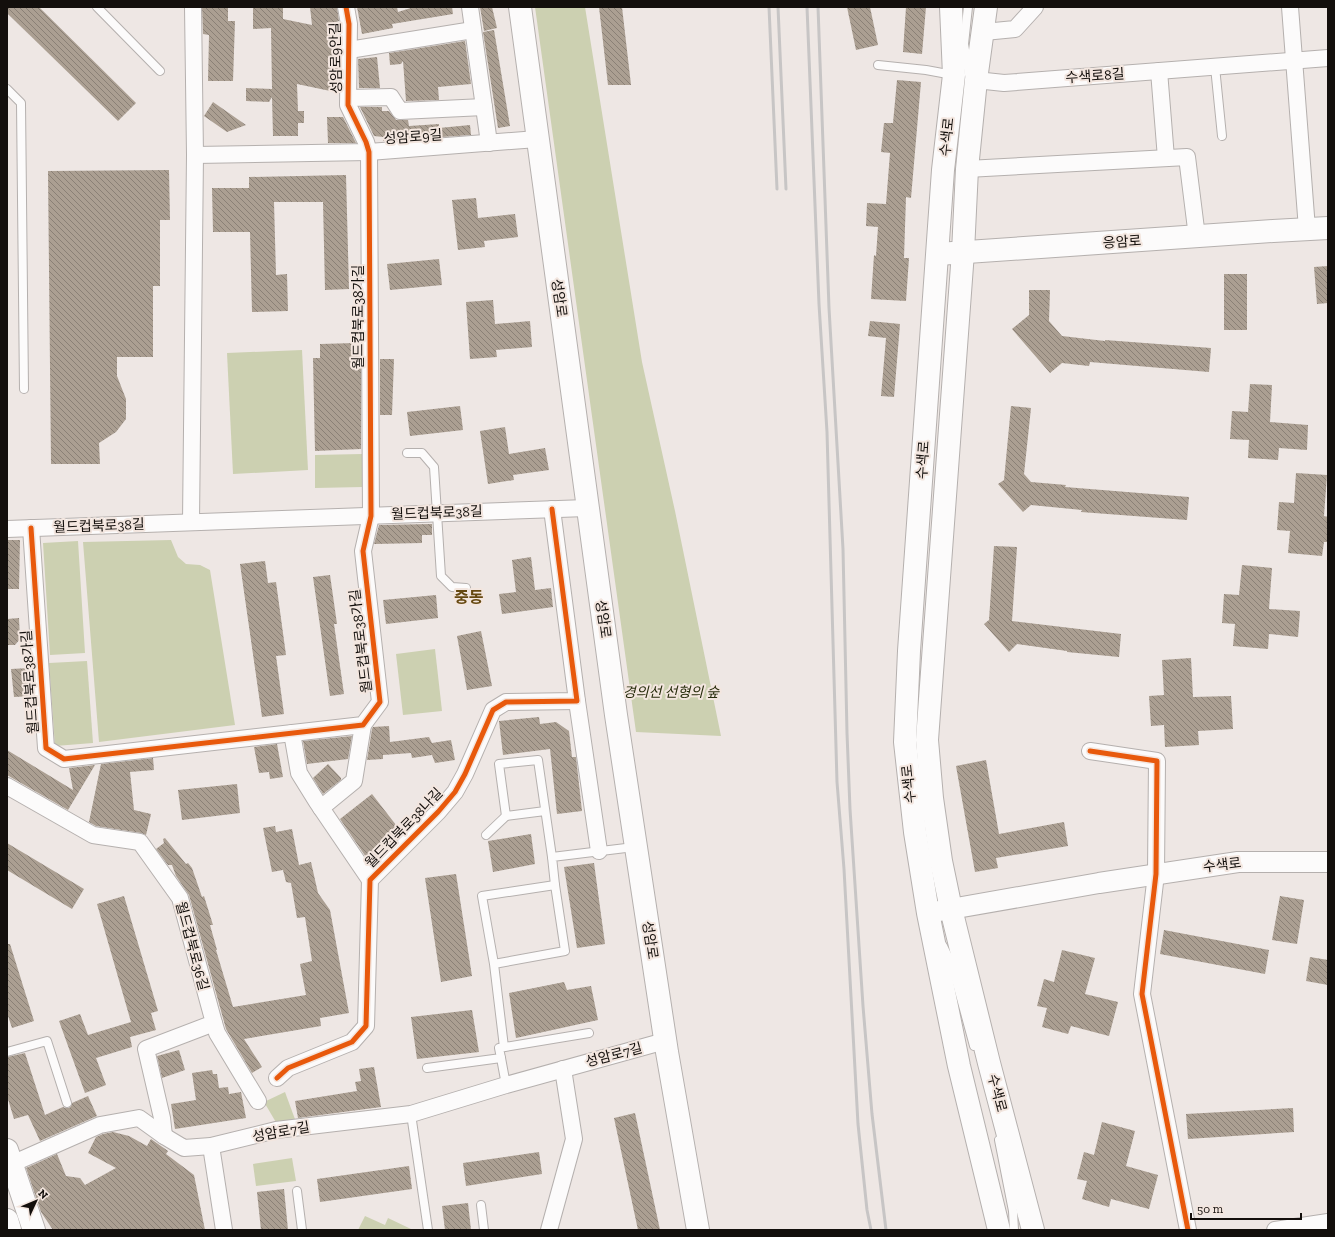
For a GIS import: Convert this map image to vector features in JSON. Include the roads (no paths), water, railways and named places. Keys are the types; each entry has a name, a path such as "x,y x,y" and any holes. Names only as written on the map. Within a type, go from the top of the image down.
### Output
{"main road":[{"name":"성암로","path":"520,7 614,701 665,1041 698,1230"},
{"name":"수색로","path":"952,7 954,75 943,170 909,651 905,742 915,832 928,913 959,1066 999,1230"},
{"name":"수색로","path":"986,7 984,32 976,80 967,169 963,252 927,740 932,798 941,861 1026,1227"},
{"name":"응암로","path":"938,254 1328,228"},
{"path":"8,1160 34,1230"},
{"path":"7,1220 10,1230"}],"street":[{"path":"191,522 195,155 193,7"},
{"name":"성암로9안길","path":"346,7 349,24 348,105 366,142 369,152"},
{"path":"470,7 489,143"},
{"path":"984,32 1015,29 1035,7"},
{"path":"1290,7 1306,229"},
{"name":"성암로9안길","path":"349,50 473,30"},
{"name":"수색로8길","path":"976,80 1004,83 1328,58"},
{"path":"1159,71 1166,158"},
{"path":"349,98 391,98 400,111 484,107"},
{"name":"성암로9길","path":"195,155 369,152 537,139"},
{"name":"월드컵북로38가길","path":"322,808 354,781 363,725 380,702 363,551 371,516 369,152"},
{"name":"수색로","path":"967,169 1187,157 1197,237"},
{"name":"월드컵북로38길","path":"7,529 588,508"},
{"path":"552,509 577,702 599,851"},
{"name":"월드컵북로38가길","path":"31,528 46,748 64,759 363,725"},
{"name":"월드컵북로38나길","path":"277,1078 288,1068 352,1042 366,1026 370,880 438,812 455,792 465,774 493,710 506,702 577,702"},
{"path":"292,733 299,773 370,880"},
{"path":"1090,752 1157,761 1156,874 1142,994 1188,1230"},
{"name":"월드컵북로36길","path":"7,786 93,835 140,842 180,898 217,1033 258,1100"},
{"name":"수색로","path":"928,913 1156,874 1238,862 1328,862"},
{"path":"164,1136 146,1049 214,1023"},
{"name":"성암로7길","path":"8,1160 100,1125 139,1118 184,1148 211,1146 276,1130 411,1114 506,1085 665,1041"},
{"path":"549,1230 574,1139 563,1069"},
{"path":"211,1146 224,1230"},
{"path":"1275,1230 1328,1222"}],"lane":[{"path":"97,7 160,71"},
{"path":"968,7 964,44 974,104"},
{"path":"878,65 926,70 954,75"},
{"path":"1215,67 1222,136"},
{"path":"7,89 21,103 24,389"},
{"path":"406,453 422,453 434,467 442,576 452,586 466,588"},
{"path":"494,964 565,951 538,760 499,764 506,816"},
{"path":"486,835 506,816 545,811"},
{"path":"552,857 636,847"},
{"path":"504,1048 494,964 482,896 556,885"},
{"path":"928,913 952,965 976,1054"},
{"path":"506,1085 499,1048 589,1033"},
{"path":"7,1052 47,1041 67,1103"},
{"path":"427,1068 501,1058"},
{"path":"411,1114 428,1230"},
{"path":"996,1129 1013,1211 1026,1227"},
{"path":"297,1191 302,1230"},
{"path":"481,1205 484,1230"}],"railway":[{"path":"769,7 777,189"},
{"path":"778,7 786,189"},
{"path":"807,7 819,304 827,432 837,782 844,869 858,1124 867,1210 871,1230"},
{"path":"818,7 829,308 843,549 850,809 863,1006 872,1114 886,1230"}],"district":[{"name":"중동","path":"469,597"}],"park label":[{"name":"경의선 선형의 숲","path":"671,692"}]}
